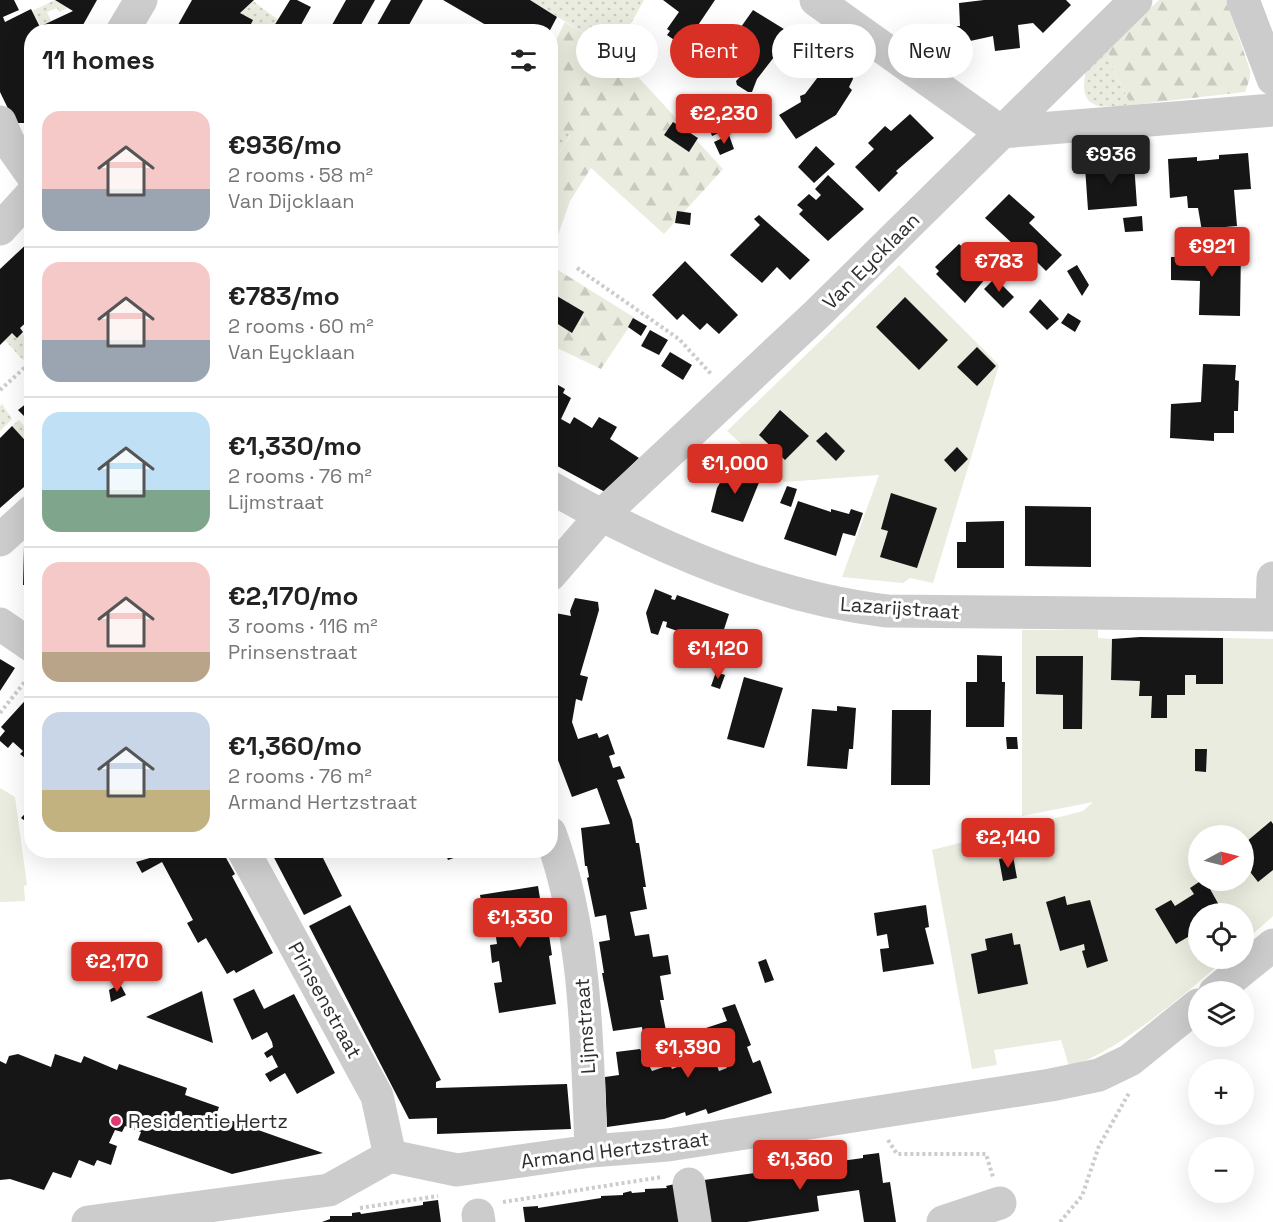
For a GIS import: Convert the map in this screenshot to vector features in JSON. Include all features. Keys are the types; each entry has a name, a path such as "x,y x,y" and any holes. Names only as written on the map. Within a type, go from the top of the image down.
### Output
{"street":[{"path":"127,24 141,0"},
{"path":"816,0 1001,132 1273,110"},
{"name":"Van Eycklaan","path":"558,566 601,516 817,315 1136,0"},
{"path":"1243,0 1273,79"},
{"path":"0,122 8,141 24,164"},
{"path":"0,229 24,203"},
{"name":"Lazarijstraat","path":"558,492 649,539 782,590 837,605 886,611 1273,615"},
{"path":"0,540 24,518"},
{"path":"1273,578 1273,615"},
{"path":"0,624 24,640"},
{"name":"Lijmstraat","path":"558,854 566,876 584,991 591,1151"},
{"name":"Prinsenstraat","path":"247,858 377,1096 390,1156"},
{"path":"1229,981 1273,945"},
{"name":"Armand Hertzstraat","path":"390,1156 457,1170 591,1151 668,1145 1051,1085 1099,1075 1130,1060 1188,1013"},
{"path":"88,1222 329,1190 390,1156"},
{"path":"690,1184 695,1222"},
{"path":"943,1222 1000,1203"}],"path":[{"path":"577,268 679,339 730,396"},
{"path":"0,390 24,368"},
{"path":"0,713 24,684"},
{"path":"1060,1222 1082,1196 1099,1146 1132,1088 1130,1060"},
{"path":"888,1139 897,1154 987,1154 1000,1203"}],"green space":[{"path":"55,0 68,8 59,12 57,8 47,12 51,21 45,24 40,24 32,11"},
{"path":"530,0 644,0 631,24 576,24 576,28"},
{"path":"1159,0 1226,0 1250,70 1245,92 1131,105 1111,66 1108,47"},
{"path":"253,1 278,20 275,24 251,24 253,20 240,13"},
{"path":"565,22 576,29 576,78 639,78 723,169 664,234 591,168 570,201 558,235 558,155 571,135 558,128 558,36"},
{"path":"1108,47 1111,66 1131,105 1101,106 1088,100 1085,93 1086,70"},
{"path":"558,128 571,134 558,155"},
{"path":"899,265 999,365 933,583 910,578 903,583 842,577 879,475 784,482 727,431"},
{"path":"558,270 635,318 601,369 558,348"},
{"path":"12,333 17,338 22,334 24,336 23,360 5,340"},
{"path":"2,404 12,419 0,431 0,406"},
{"path":"19,420 24,426 24,439 12,426"},
{"path":"1022,630 1098,630 1098,638 1112,639 1111,680 1140,681 1139,695 1185,695 1185,675 1196,675 1196,684 1223,684 1223,638 1273,639 1273,916 1254,933 1254,903 1188,903 1188,969 1213,969 1199,981 1188,981 1188,990 1150,1021 1106,1050 1069,1066 1061,1040 994,1050 997,1065 972,1069 932,850 1083,811 1093,802 1022,816"},
{"path":"0,788 15,797 27,885 24,886 25,901 0,902"}],"building":[{"path":"0,0 14,0 19,10 3,17 5,22 31,9 38,24 24,24 24,123 15,123 0,92"},
{"path":"55,0 97,0 84,24 45,24 73,11"},
{"path":"192,0 254,0 240,13 253,20 251,24 178,24"},
{"path":"290,0 297,0 311,7 301,24 275,24"},
{"path":"346,0 375,0 362,24 332,24"},
{"path":"391,0 423,0 410,24 378,24"},
{"path":"443,0 530,0 557,17 553,24 484,24"},
{"path":"663,0 715,0 699,24 671,24 679,12"},
{"path":"984,0 1066,0 1071,5 1043,33 1033,23 1018,25 1020,48 995,51 993,36 973,40 973,24 960,24 959,3"},
{"path":"753,10 776,24 772,24 772,60 760,75 760,24 743,24"},
{"path":"739,78 758,78 752,92 737,85 736,81"},
{"path":"817,78 853,78 849,87 852,90 836,115 796,139 779,115 801,102 800,96 805,94"},
{"path":"730,113 741,117 743,123 712,136 710,130 713,120"},
{"path":"910,114 934,138 896,171 898,173 879,192 855,167 874,149 868,143 885,126 891,131"},
{"path":"673,122 698,138 689,152 664,135"},
{"path":"729,135 734,149 720,155 714,142"},
{"path":"816,146 835,164 814,183 798,167"},
{"path":"1248,153 1251,189 1234,190 1237,226 1225,227 1226,239 1203,237 1198,208 1188,208 1187,196 1170,198 1168,159 1197,157 1197,161 1219,159 1219,155"},
{"path":"1134,163 1137,206 1088,210 1085,167"},
{"path":"828,175 864,209 828,241 799,214 803,210 797,205 809,194 816,200 821,195 815,189"},
{"path":"1009,194 1035,217 1029,223 1062,255 1046,271 1018,243 1015,246 985,218"},
{"path":"677,211 691,213 690,225 675,223"},
{"path":"759,215 810,260 790,280 777,267 762,283 730,255 760,225 754,219"},
{"path":"1142,216 1143,231 1125,232 1123,218"},
{"path":"959,244 990,273 965,303 936,274 939,271 935,267"},
{"path":"24,246 24,324 20,328 23,332 17,338 12,333 0,345 0,269"},
{"path":"1185,249 1241,249 1240,316 1199,315 1200,281 1171,280 1171,257 1184,257"},
{"path":"685,261 738,315 719,334 707,323 700,330 683,314 677,320 652,295"},
{"path":"1077,265 1089,285 1082,296 1067,271"},
{"path":"995,278 1014,297 1003,308 984,289"},
{"path":"558,297 584,312 572,333 558,324"},
{"path":"905,297 948,340 919,370 876,327"},
{"path":"1040,299 1059,319 1047,330 1029,312"},
{"path":"1068,313 1081,321 1075,332 1061,323"},
{"path":"633,318 647,326 641,336 628,327"},
{"path":"650,330 668,340 659,355 641,346"},
{"path":"977,347 996,366 977,386 957,367"},
{"path":"670,352 692,365 683,380 661,366"},
{"path":"1203,364 1236,365 1235,380 1239,381 1238,411 1234,411 1234,433 1214,433 1214,441 1170,438 1171,404 1201,402"},
{"path":"558,385 565,389 563,393 571,398 561,419 570,424 574,417 592,428 599,417 617,427 610,439 639,458 605,492 558,466"},
{"path":"24,405 24,416 18,410"},
{"path":"780,410 809,436 785,460 759,435"},
{"path":"12,426 24,439 24,487 0,508 0,438"},
{"path":"826,432 845,451 836,461 816,441"},
{"path":"957,447 968,459 955,472 944,460"},
{"path":"733,470 760,480 743,522 711,512 717,488 727,471"},
{"path":"787,486 797,489 791,507 780,503"},
{"path":"891,493 937,508 917,568 880,557 888,531 881,529"},
{"path":"798,501 831,512 831,509 849,514 851,509 863,513 855,536 843,533 836,556 784,539"},
{"path":"1025,506 1091,507 1091,567 1025,566"},
{"path":"1004,521 1004,568 957,568 957,542 966,542 966,522"},
{"path":"655,589 672,596 671,599 675,600 677,595 729,614 712,666 689,659 697,638 666,627 667,622 663,621 658,635 651,633 646,613"},
{"path":"575,598 598,602 599,610 580,675 588,677 582,701 576,699 572,722 578,739 597,733 599,738 608,734 615,754 609,756 613,768 620,766 625,778 617,780 632,820 636,843 639,843 646,887 643,887 647,909 630,912 635,936 649,934 653,957 668,955 671,974 660,976 664,1000 660,1000 668,1041 645,1048 642,1027 613,1031 602,973 604,973 599,942 610,940 606,915 595,917 587,878 589,877 587,866 585,866 581,828 610,824 597,788 572,797 558,760 558,614 571,616 570,611"},
{"path":"1223,638 1223,684 1196,684 1196,675 1185,675 1185,695 1167,695 1167,718 1151,718 1152,696 1139,696 1140,681 1111,680 1112,639"},
{"path":"977,655 1002,656 1002,682 1005,682 1004,727 966,727 966,682 977,682"},
{"path":"1036,656 1083,656 1082,729 1063,729 1063,695 1036,694"},
{"path":"0,659 15,668 0,691"},
{"path":"716,672 725,675 720,689 711,686"},
{"path":"744,677 783,688 764,748 727,739"},
{"path":"24,702 24,757 20,754 23,751 13,742 8,748 0,741 5,731 1,727"},
{"path":"837,706 856,708 853,749 849,749 847,769 807,766 812,709 837,711"},
{"path":"892,710 931,710 930,785 891,785"},
{"path":"1006,737 1017,737 1018,749 1007,749"},
{"path":"1195,749 1207,749 1206,772 1195,771"},
{"path":"1271,821 1273,824 1273,870 1258,882 1254,877 1254,835"},
{"path":"1013,856 1017,878 1003,881 999,859"},
{"path":"150,858 226,858 235,874 232,876 273,953 236,973 234,970 227,974 206,938 198,943 187,923 193,920 162,862 142,873 136,862"},
{"path":"274,858 323,858 342,896 304,915"},
{"path":"538,886 546,935 549,935 552,955 549,956 556,1004 499,1013 494,983 502,982 499,961 492,963 490,945 497,944 494,924 485,925 480,895"},
{"path":"1192,891 1211,891 1218,903 1188,903 1188,937 1176,944 1155,909 1171,900 1175,906 1194,894"},
{"path":"1065,896 1067,905 1090,900 1108,961 1087,968 1082,951 1085,950 1084,944 1060,951 1046,902"},
{"path":"350,905 441,1080 436,1082 436,1088 567,1084 571,1129 437,1134 437,1118 409,1119 309,926"},
{"path":"926,905 929,927 925,928 934,964 883,972 880,949 889,948 887,934 877,936 874,913"},
{"path":"1012,933 1014,945 1020,944 1028,984 978,994 971,954 987,950 985,939"},
{"path":"766,959 774,980 765,983 758,962"},
{"path":"120,984 126,995 111,1002 109,990"},
{"path":"254,989 264,1009 294,994 335,1073 297,1094 285,1073 270,1082 265,1074 278,1067 272,1055 267,1058 264,1053 273,1047 272,1042 267,1032 252,1040 233,999"},
{"path":"202,991 213,1043 146,1017 198,993"},
{"path":"735,1004 751,1045 747,1047 753,1063 760,1060 772,1093 708,1114 706,1109 686,1116 685,1112 664,1119 607,1127 605,1077 619,1075 616,1052 640,1049 652,1071 670,1065 672,1069 691,1062 693,1067 708,1062 697,1031 727,1021 722,1008","holes":["721,1053 727,1068 719,1071 713,1056"]},
{"name":"Residentie Hertz","path":"18,1054 51,1067 55,1054 81,1063 84,1056 117,1070 119,1064 187,1088 185,1095 219,1107 216,1115 323,1153 232,1174 138,1140 141,1132 125,1126 122,1132 115,1130 109,1143 117,1146 111,1165 97,1160 94,1166 79,1160 71,1178 53,1172 44,1190 10,1179 0,1180 0,1061 6,1064 9,1056"},
{"path":"879,1153 883,1183 890,1182 896,1222 864,1222 859,1190 817,1196 819,1211 747,1222 709,1222 704,1180 863,1158 863,1155"},
{"path":"675,1184 683,1222 525,1222 523,1207 538,1206 538,1208 601,1198 601,1196 623,1195 631,1191 632,1193 645,1192 645,1189 667,1188 666,1186"},
{"path":"438,1200 441,1222 322,1222 330,1219 330,1216 352,1216 352,1213 360,1212 361,1214 423,1205 423,1202"}],"place":[{"name":"Residentie Hertz","path":"116,1121"}]}
